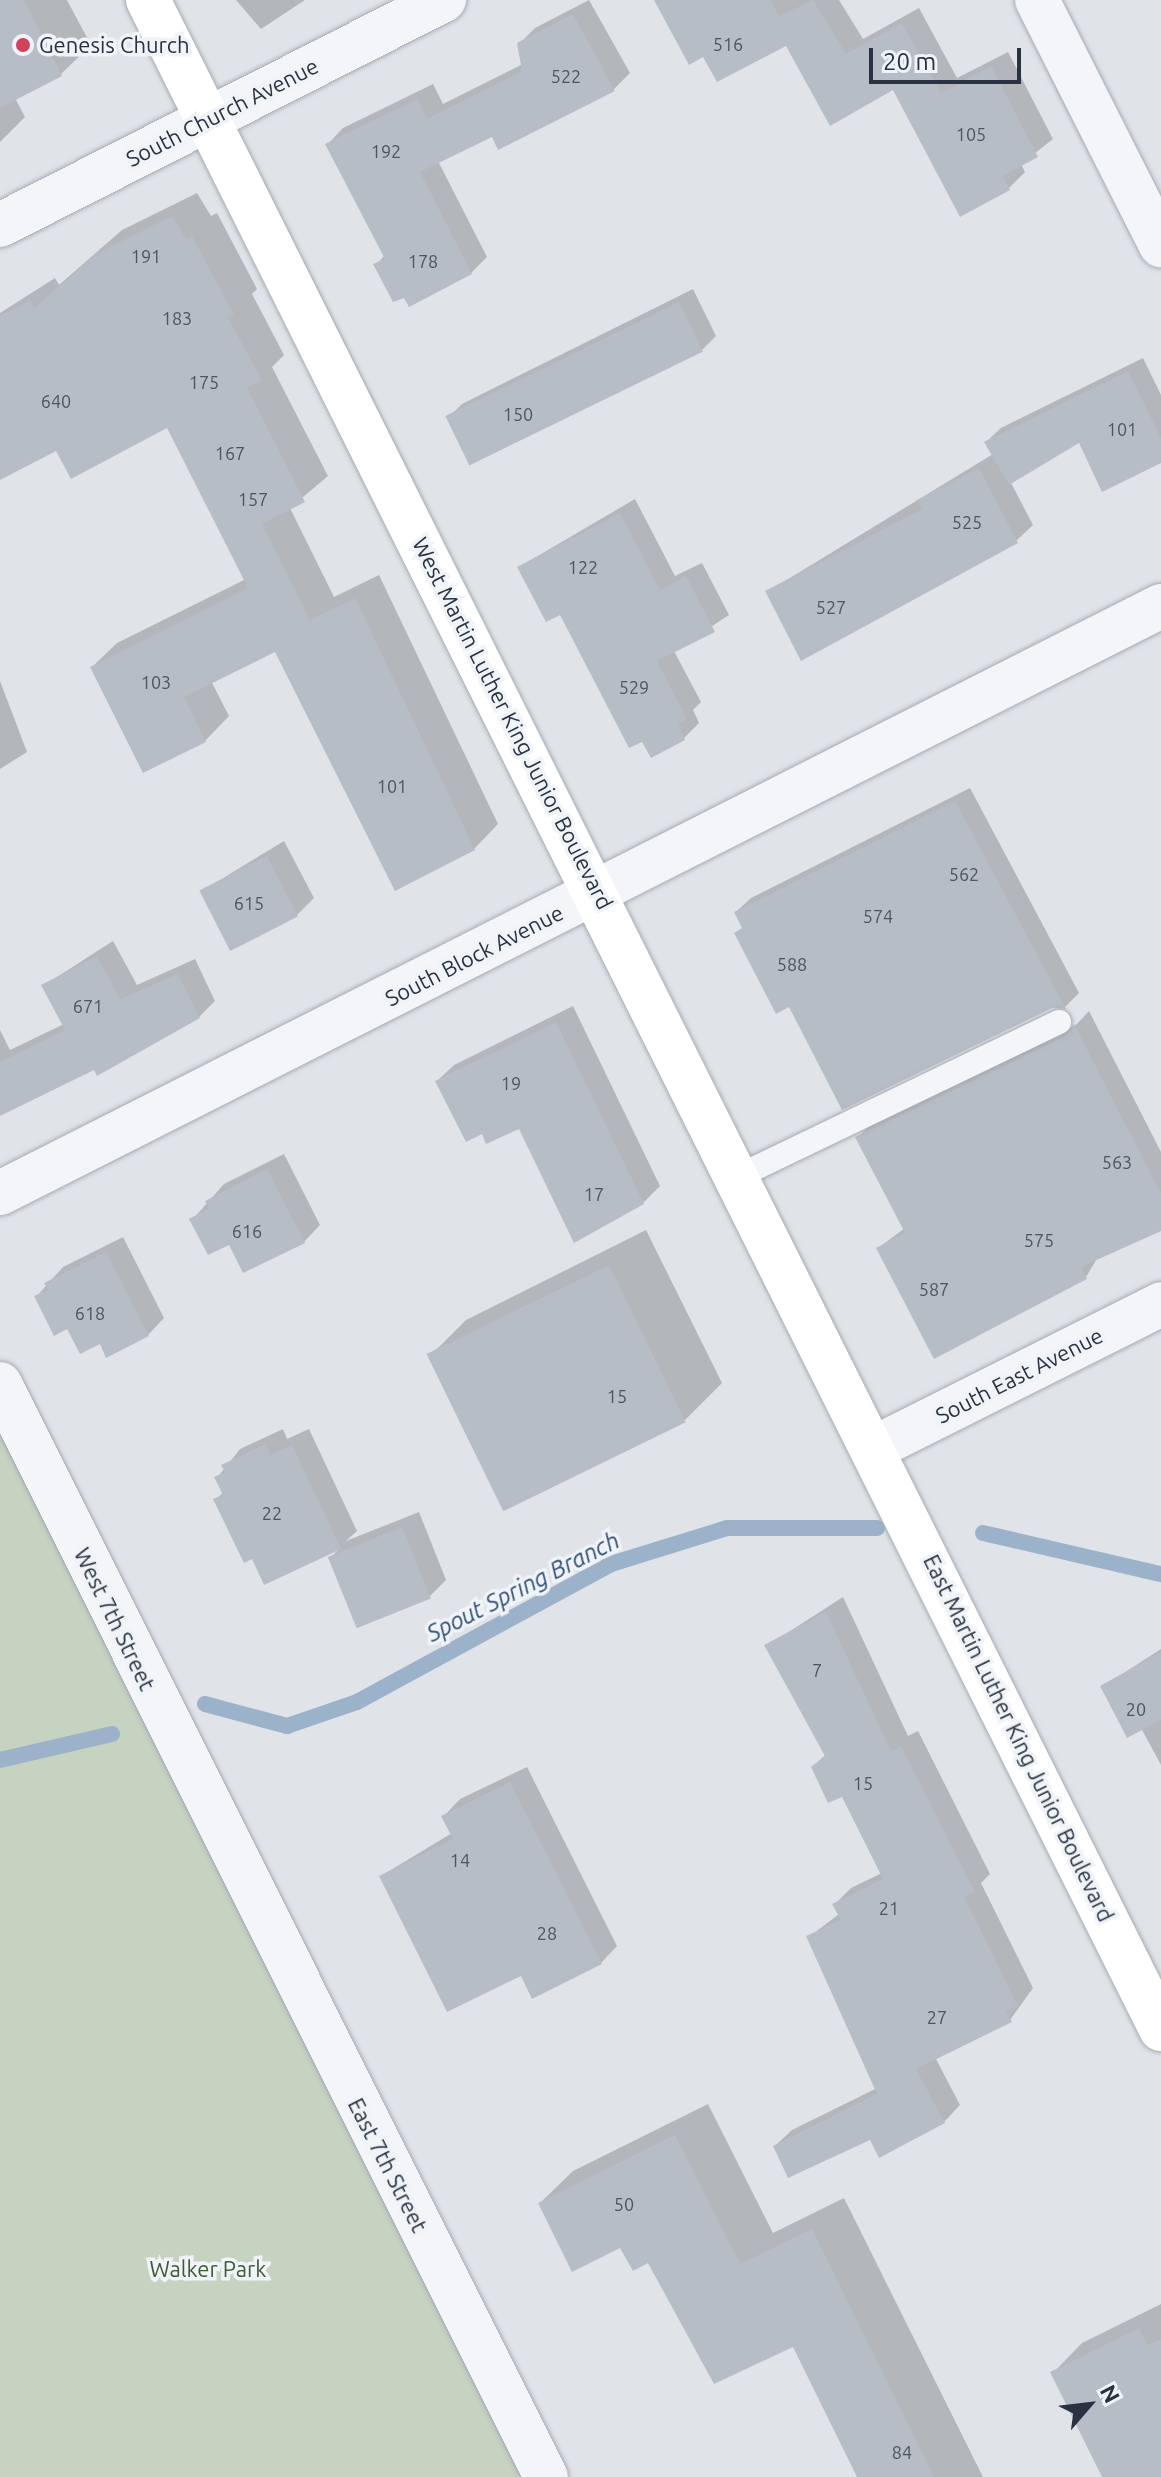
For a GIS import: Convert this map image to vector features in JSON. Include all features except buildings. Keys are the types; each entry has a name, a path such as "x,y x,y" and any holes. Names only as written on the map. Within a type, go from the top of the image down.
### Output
{"main road":[{"name":"West Martin Luther King Junior Boulevard","path":"148,0 876,1447"},
{"name":"East Martin Luther King Junior Boulevard","path":"876,1447 1161,2029"}],"street":[{"name":"South Church Avenue","path":"0,225 444,0"},
{"path":"1037,0 1161,245"},
{"name":"South Block Avenue","path":"0,1193 599,893 1161,606"},
{"name":"South East Avenue","path":"876,1447 1161,1304"},
{"name":"West 7th Street","path":"0,1384 230,1853"},
{"name":"East 7th Street","path":"230,1853 546,2477"}],"lane":[{"path":"741,1175 1059,1022"}],"green space":[{"name":"Walker Park","path":"0,1384 546,2477 0,2477"}],"waterway":[{"name":"Spout Spring Branch","path":"205,1704 287,1726 357,1702 611,1564 727,1528 877,1528"},
{"name":"Spout Spring Branch","path":"983,1533 1161,1574"},
{"name":"Spout Spring Branch","path":"0,1760 112,1734"}],"place":[{"name":"Genesis Church","path":"23,45"}]}
